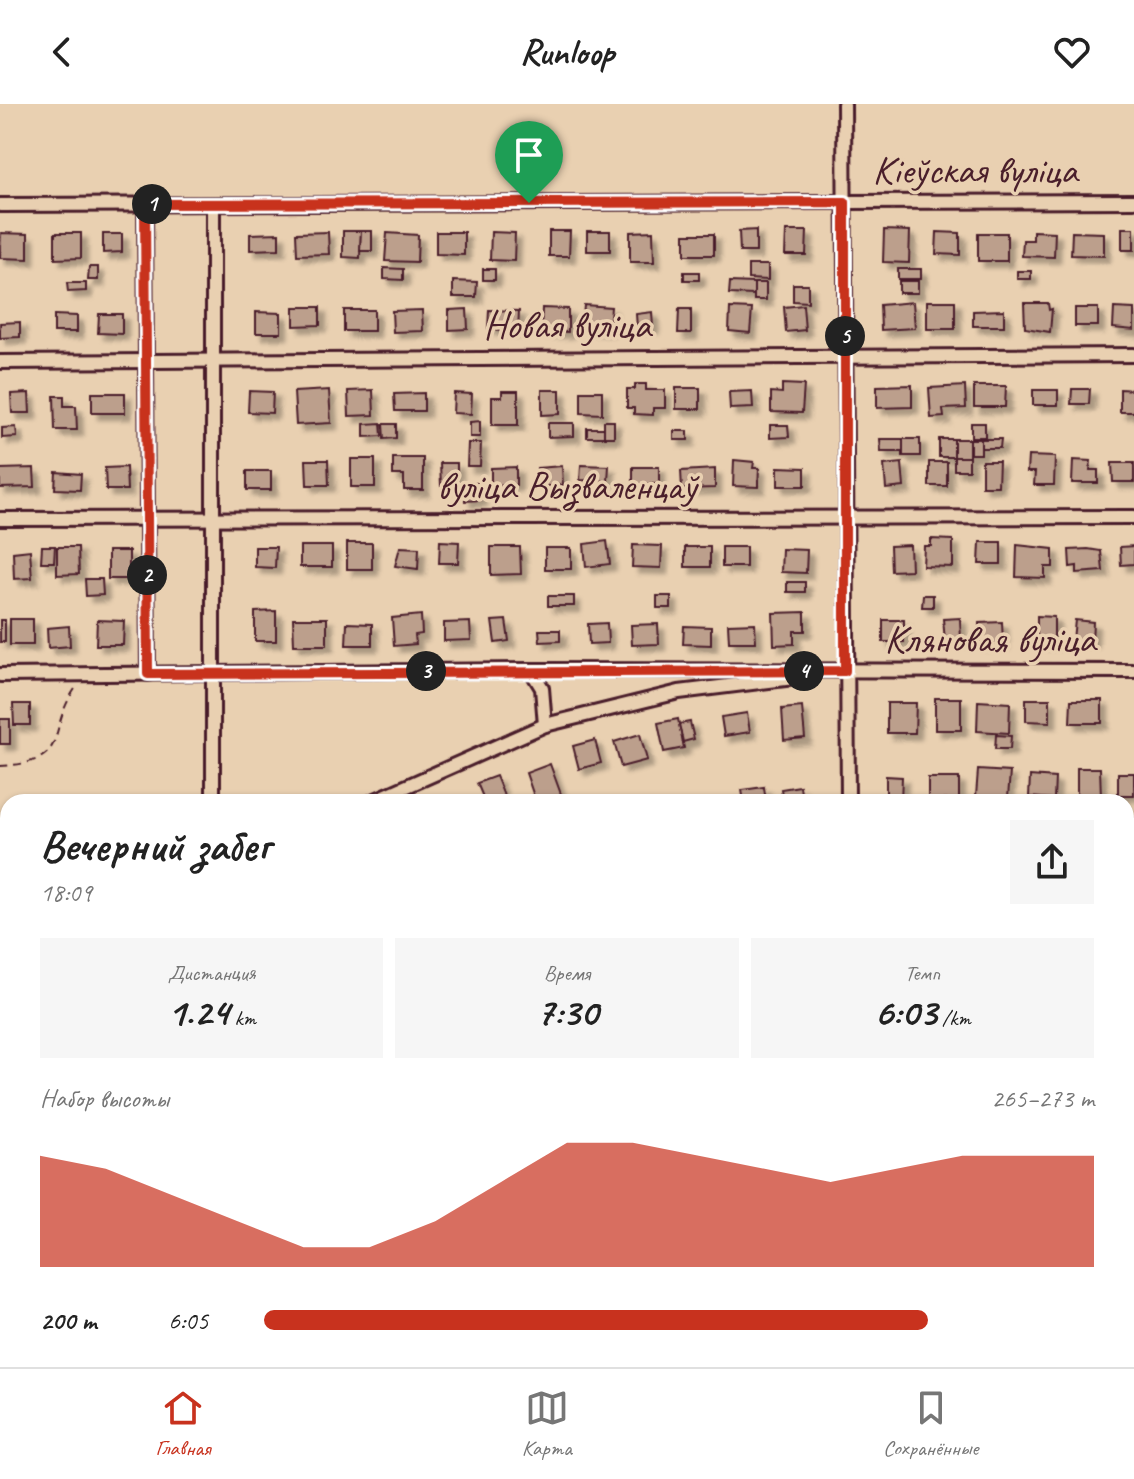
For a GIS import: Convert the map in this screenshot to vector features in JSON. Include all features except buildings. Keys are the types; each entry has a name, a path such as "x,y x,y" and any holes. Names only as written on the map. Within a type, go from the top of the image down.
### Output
{"street":[{"path":"844,104 848,794"},
{"name":"Кіеўская вуліца","path":"0,205 1134,201"},
{"path":"145,204 148,674"},
{"path":"213,205 213,794"},
{"name":"Новая вуліца","path":"0,362 1134,355"},
{"name":"вуліца Вызваленцаў","path":"0,519 1134,517"},
{"path":"531,670 542,688 545,725"},
{"name":"Кляновая вуліца","path":"0,675 531,670 1134,671"},
{"name":"Кляновая вуліца","path":"389,794 545,725 679,692 845,671"}],"path":[{"path":"0,766 37,763 54,747 63,705 85,674"}],"route":[{"path":"845,202 845,671 148,674 145,204 529,203 845,202"}]}
